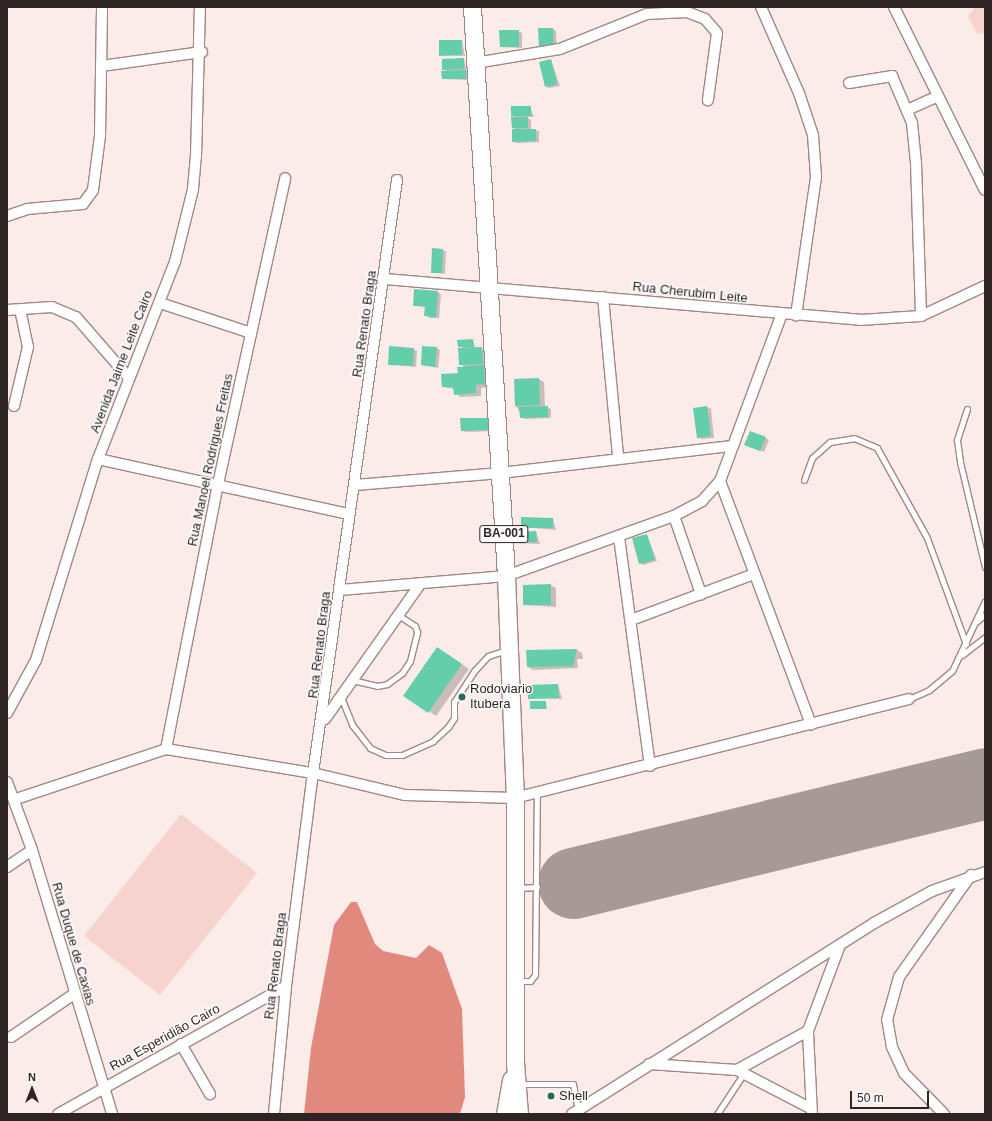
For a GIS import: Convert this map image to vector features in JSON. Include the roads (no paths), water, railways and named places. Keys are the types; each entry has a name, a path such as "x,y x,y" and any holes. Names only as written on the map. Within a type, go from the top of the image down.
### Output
{"main road":[{"name":"BA-001","path":"472,7 506,576 515,798 515,1062 519,1114"},
{"name":"BA-001","path":"504,1114 515,1062"}],"street":[{"path":"7,216 27,209 73,207 89,198 99,155 102,7"},
{"name":"Avenida Jaime Leite Cairo","path":"7,713 26,682 44,638 98,459 128,378 160,303 175,262 193,189 202,52 200,7"},
{"path":"761,7 799,93 813,135 816,177 796,316"},
{"path":"894,7 985,190"},
{"path":"475,63 560,49 647,14 687,12 705,19 717,33 708,100"},
{"path":"101,66 202,52"},
{"path":"849,83 892,76 907,110 916,150 921,316"},
{"path":"907,110 938,96"},
{"name":"Rua Manoel Rodrigues Freitas","path":"166,749 218,484 285,178"},
{"name":"Rua Renato Braga","path":"274,1114 286,986 313,773 324,721 349,514 385,279 397,180"},
{"name":"Rua Cherubim Leite","path":"385,279 489,290 604,297 781,316 860,320 921,316 985,286"},
{"path":"604,297 618,457"},
{"path":"160,303 251,333"},
{"path":"7,310 52,307 76,318 128,378"},
{"path":"14,406 28,347 20,310"},
{"path":"340,590 506,576 619,537 674,516 702,501 720,481 731,446 781,316"},
{"path":"354,485 501,473 618,457 731,446"},
{"path":"98,459 218,484 349,514"},
{"path":"720,481 811,725"},
{"path":"674,516 702,594"},
{"path":"619,537 650,766"},
{"path":"631,620 754,574"},
{"path":"324,721 421,583"},
{"path":"16,799 166,749 313,773 405,795 515,798 650,766 909,699"},
{"name":"Rua Duque de Caxias","path":"7,782 16,799 74,994 112,1114"},
{"path":"7,867 32,850"},
{"path":"575,1112 840,945 921,897 972,875 985,872"},
{"path":"944,1114 904,1073 892,1047 886,1020 899,977 972,875"},
{"path":"811,1111 808,1031 840,945"},
{"name":"Rua Esperidião Cairo","path":"58,1114 286,986"},
{"path":"11,1037 74,994"},
{"path":"741,1072 808,1031"},
{"path":"181,1044 210,1094"},
{"path":"649,1064 741,1072 811,1111"}],"lane":[{"path":"966,409 957,440 960,462 985,567"},
{"path":"804,480 812,458 830,442 854,438 877,448 927,538 966,644"},
{"path":"962,656 985,601"},
{"path":"976,622 985,614"},
{"path":"352,680 377,686 402,673 410,661 417,632 415,626 398,615"},
{"path":"909,699 942,681 962,656 985,637"},
{"path":"341,696 353,726 370,748 386,755 402,755 434,741 454,718 454,702 476,670 488,656 509,650"},
{"path":"515,981 530,981 535,974 537,793"},
{"path":"515,888 537,887"},
{"path":"718,1114 741,1072"},
{"path":"517,1085 573,1084 575,1112"}],"place":[{"name":"Rodoviario Itubera","path":"462,697"},
{"name":"Shell","path":"551,1096"}]}
